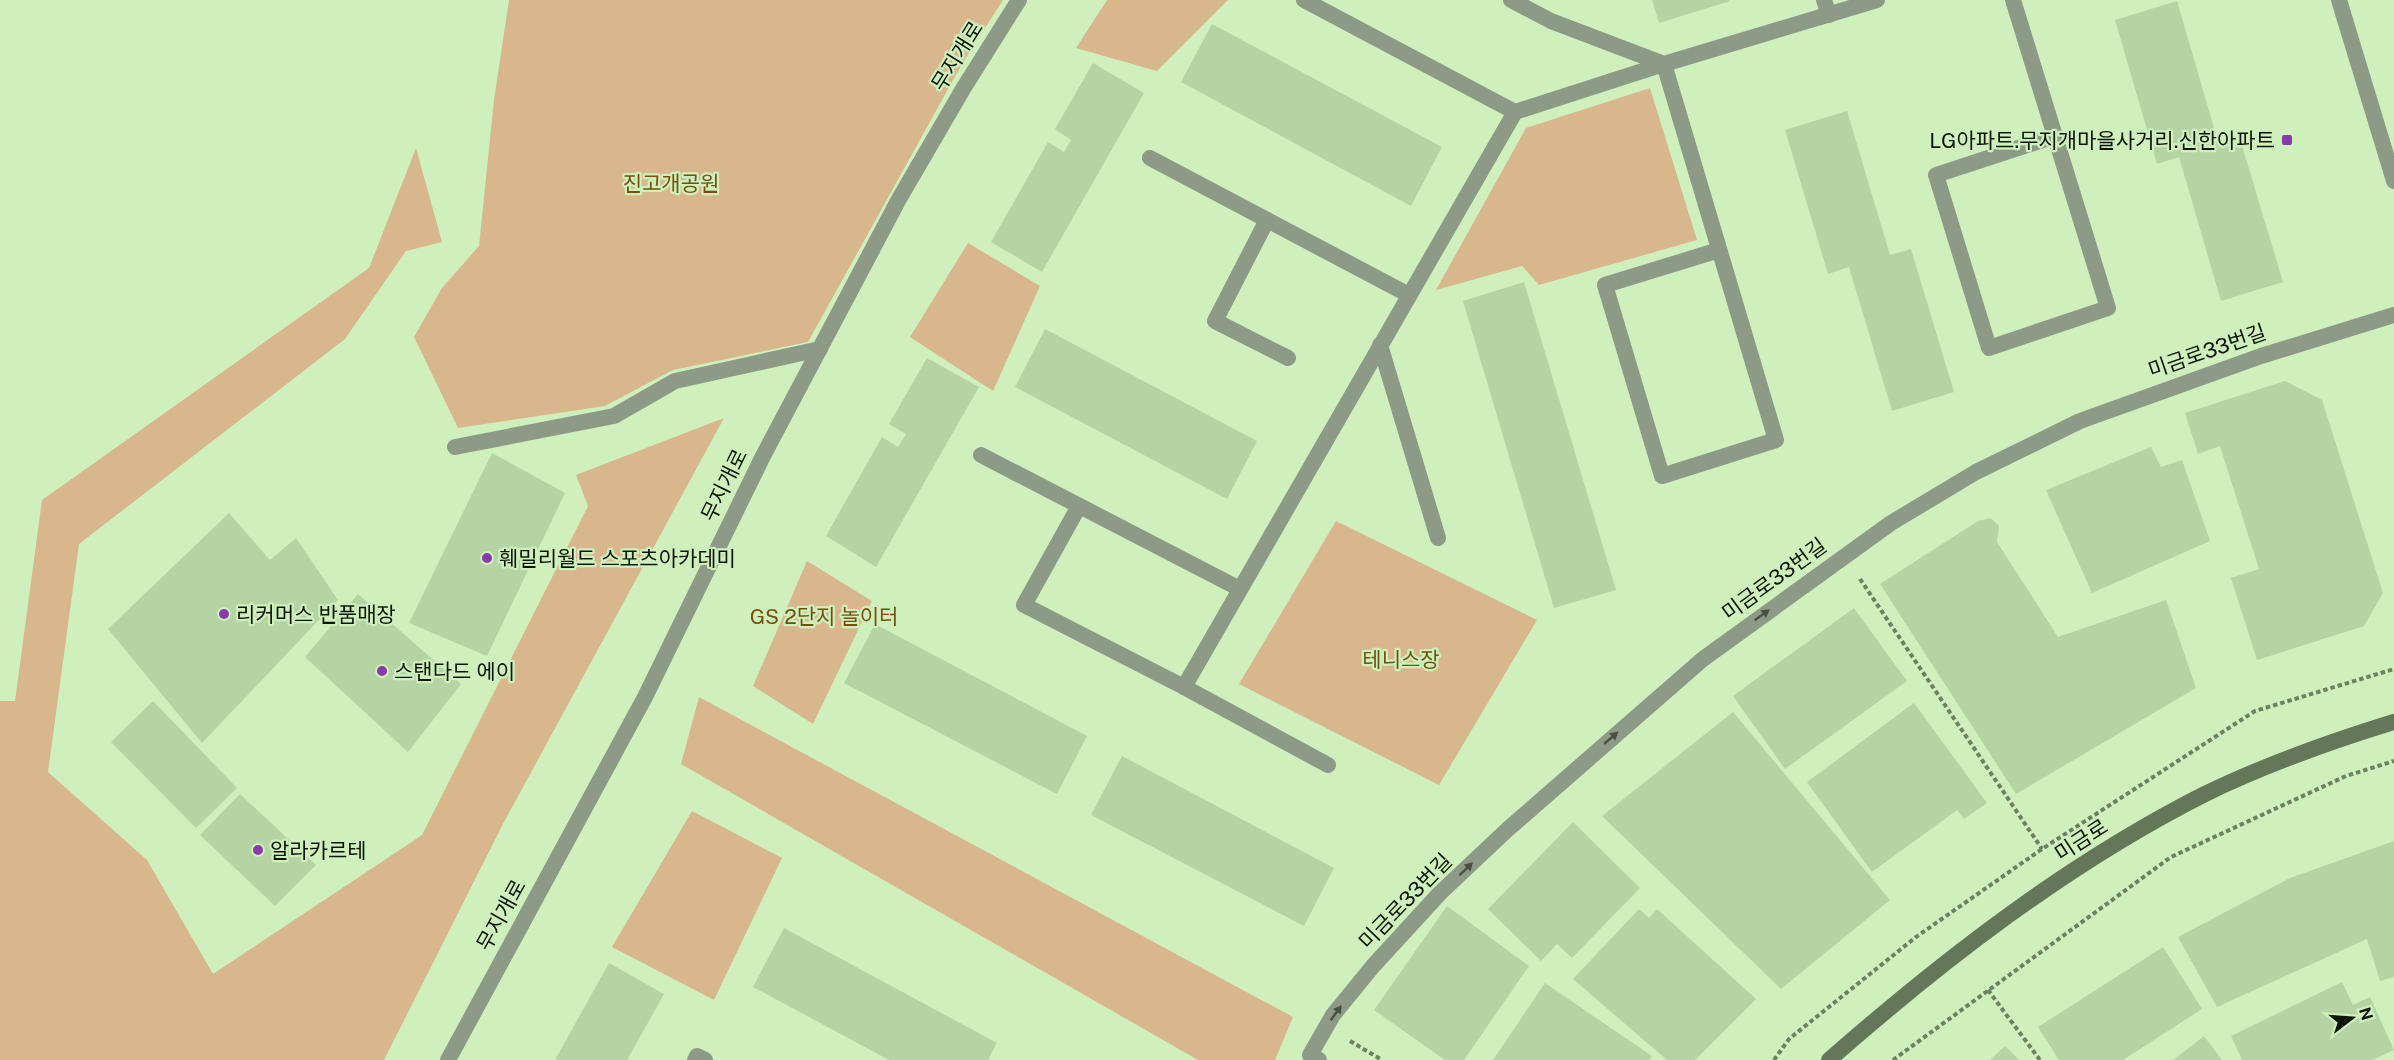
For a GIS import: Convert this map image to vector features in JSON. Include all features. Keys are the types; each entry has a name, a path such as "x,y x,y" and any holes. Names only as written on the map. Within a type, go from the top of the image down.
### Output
{"main road":[{"name":"미금로","path":"1829,1060 1931,974 1996,925 2077,868 2151,823 2260,770 2331,742 2394,722"}],"street":[{"name":"무지개로","path":"448,1060 645,697 763,456 905,189 963,89 1019,0"},
{"path":"1304,0 1515,112"},
{"path":"1511,0 1551,21 1664,64"},
{"path":"1184,687 1515,112 1664,64 1827,7 1877,0"},
{"path":"2013,0 2055,136 2108,308 1989,348 1936,175 2055,136"},
{"path":"2339,0 2394,181"},
{"path":"1664,64 1776,440 1662,476 1605,285 1719,250"},
{"path":"1150,158 1409,295"},
{"path":"1267,220 1215,321 1288,358"},
{"name":"미금로33번길","path":"1319,1060 1310,1055 1333,1016 1373,966 1440,893 1508,829 1702,659 1891,523 1976,472 2080,421 2261,356 2394,315"},
{"path":"1380,345 1438,538"},
{"path":"455,447 614,416 675,381 820,349"},
{"path":"981,455 1240,589"},
{"path":"1079,506 1024,605 1184,687 1328,765"},
{"path":"695,1060 697,1056 705,1060"}],"path":[{"path":"1854,571 2042,849"},
{"path":"1893,1060 2171,857 2346,776 2394,761"},
{"path":"1989,990 2040,1060"},
{"path":"1356,1031 1348,1040 1382,1060"}],"green space":[{"name":"진고개공원","path":"509,0 1003,0 962,64 808,342 673,370 605,406 458,428 414,337 442,288 479,246 494,100"},
{"path":"1107,0 1228,0 1157,71 1076,48"},
{"path":"1650,88 1697,240 1539,285 1522,266 1436,290 1526,128"},
{"path":"416,148 442,242 406,251 345,339 79,544 48,772 147,860 213,974 422,835 588,506 576,475 724,418 504,822 384,1060 0,1060 0,701 15,701 42,500 369,268"},
{"path":"968,243 1040,286 993,391 910,337"},
{"name":"테니스장","path":"1336,521 1537,620 1439,785 1239,684"},
{"name":"GS 2단지 놀이터","path":"807,561 872,601 813,724 753,686"},
{"path":"699,697 1293,1017 1275,1060 1198,1060 681,764"},
{"path":"692,811 782,858 714,1000 612,947"}],"building":[{"path":"1652,0 1729,0 1730,1 1659,23"},
{"path":"2177,1 2219,145 2240,139 2283,282 2221,301 2179,157 2157,164 2115,20"},
{"path":"1212,24 1442,147 1411,206 1181,82"},
{"path":"1093,63 1144,93 1042,272 991,242 1048,142 1064,152 1071,140 1055,129"},
{"path":"1847,111 1890,255 1911,249 1954,392 1892,411 1849,267 1828,274 1785,130"},
{"path":"1524,282 1616,590 1554,608 1463,301"},
{"path":"1045,329 1257,441 1227,499 1015,387"},
{"path":"927,358 979,387 876,567 826,536 882,437 898,447 906,434 889,424"},
{"path":"2285,381 2322,400 2383,593 2364,626 2257,660 2231,578 2259,569 2220,446 2198,454 2185,413"},
{"path":"2151,447 2161,467 2182,460 2210,541 2092,593 2046,490"},
{"name":"훼밀리월드 스포츠아카데미","path":"492,453 565,493 487,656 409,623"},
{"name":"리커머스 반품매장","path":"229,513 270,560 296,538 338,600 202,743 108,629"},
{"path":"1991,518 1999,526 1997,542 2058,637 2166,600 2196,688 2016,794 1880,584 1978,521"},
{"name":"스탠다드 에이","path":"358,594 461,684 408,752 305,657"},
{"path":"1854,608 1907,681 1785,769 1733,696"},
{"path":"875,624 1087,736 1057,794 844,683"},
{"path":"153,701 237,788 196,828 111,742"},
{"path":"1914,703 1987,803 1964,819 1957,810 1872,872 1807,782"},
{"path":"1733,712 1890,900 1781,989 1602,816"},
{"path":"1122,756 1334,868 1304,926 1091,815"},
{"name":"알라카르테","path":"240,794 316,865 275,906 200,835"},
{"path":"1573,822 1640,888 1572,958 1557,944 1541,961 1488,909"},
{"path":"2394,841 2394,977 2380,981 2367,939 2217,1007 2178,937 2290,878"},
{"path":"1447,906 1529,966 1464,1060 1445,1060 1374,1010"},
{"path":"1639,909 1649,918 1657,909 1756,999 1695,1060 1667,1060 1573,979"},
{"path":"784,928 997,1043 988,1060 889,1060 753,987"},
{"path":"2163,947 2202,1009 2123,1060 2059,1060 2038,1027"},
{"path":"609,963 664,994 627,1060 555,1060"},
{"path":"2342,982 2353,1005 2370,997 2394,1050 2372,1060 2242,1060 2231,1036"},
{"path":"1545,983 1652,1056 1649,1060 1493,1060"},
{"path":"2204,1036 2222,1060 2173,1060"},
{"path":"2005,1046 2019,1060 1990,1060"}],"place":[{"name":"LG아파트.무지개마을사거리.신한아파트","path":"2287,140"},
{"name":"훼밀리월드 스포츠아카데미","path":"487,558"},
{"name":"리커머스 반품매장","path":"224,614"},
{"name":"스탠다드 에이","path":"382,671"},
{"name":"알라카르테","path":"258,850"}]}
